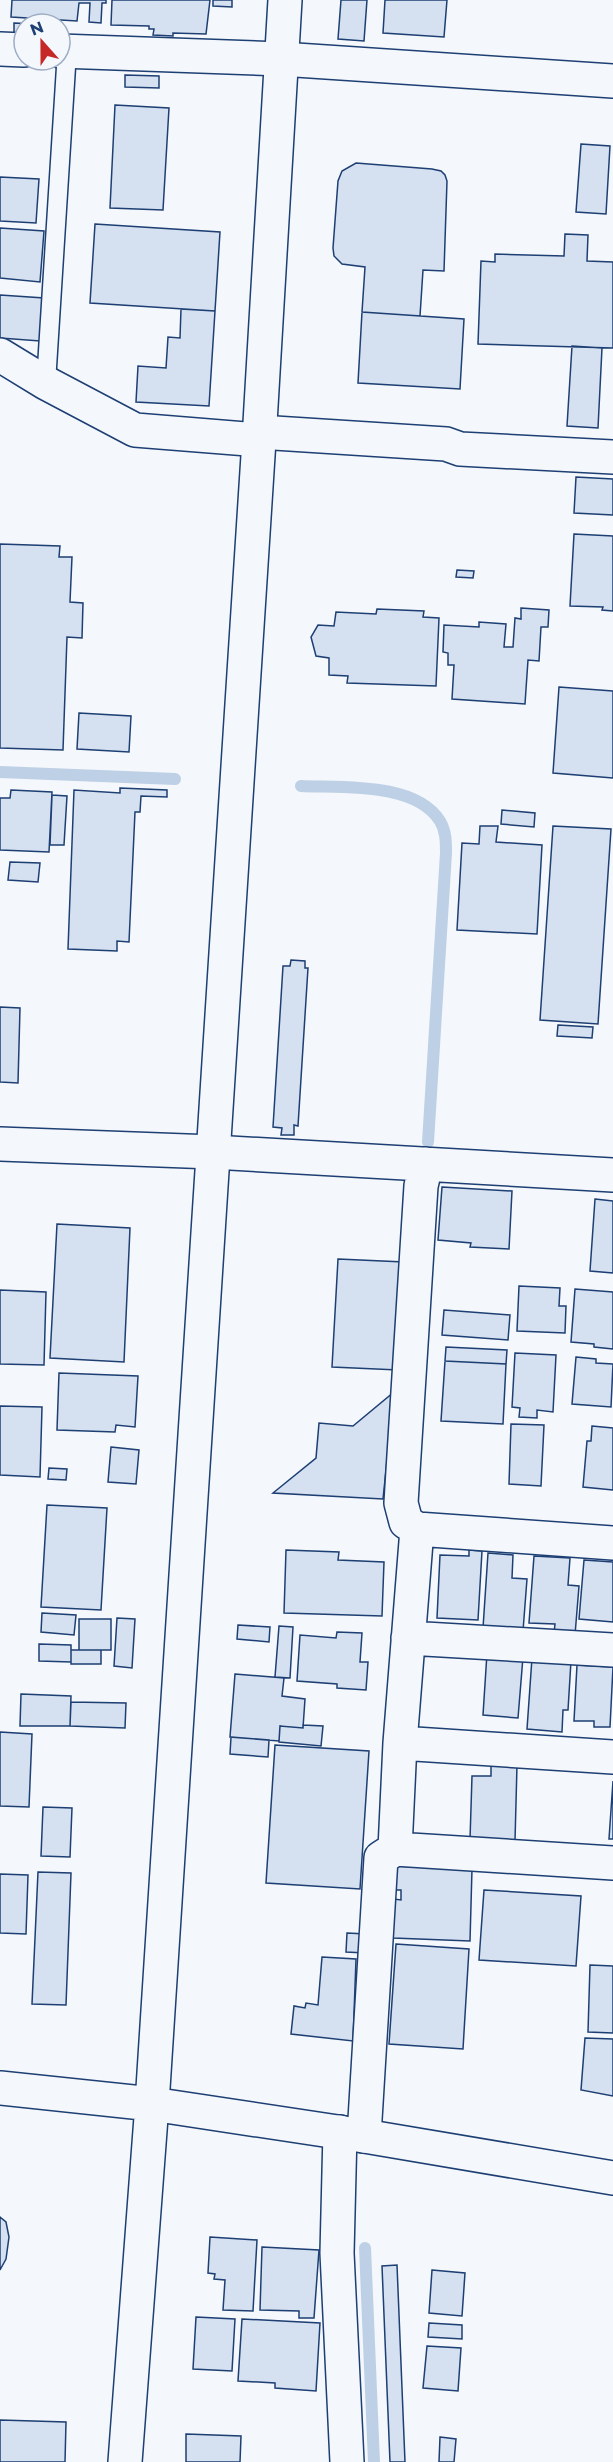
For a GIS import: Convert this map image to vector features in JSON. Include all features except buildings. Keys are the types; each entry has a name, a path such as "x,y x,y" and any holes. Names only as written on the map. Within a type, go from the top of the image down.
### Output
{"street":[{"path":"126,2462 152,2104 285,0"},
{"path":"72,51 281,59 613,81"},
{"path":"0,355 46,383 135,430 446,444 460,449 613,457"},
{"path":"0,1144 213,1152 613,1175"},
{"path":"426,1164 420,1198 401,1503 406,1522 417,1529 613,1543"},
{"path":"395,1849 400,1743 417,1529"},
{"path":"408,1638 613,1650"},
{"path":"400,1743 613,1757"},
{"path":"347,2462 337,2253 381,1858 395,1849 613,1863"},
{"path":"0,2088 152,2104 352,2134 613,2178"}],"lane":[{"path":"46,383 63,72"}],"waterway":[{"path":"0,772 175,779"},
{"path":"301,786 357,788 396,793 414,799 429,808 440,821 443,829 446,853 428,1142"},
{"path":"365,2248 374,2462"}]}
